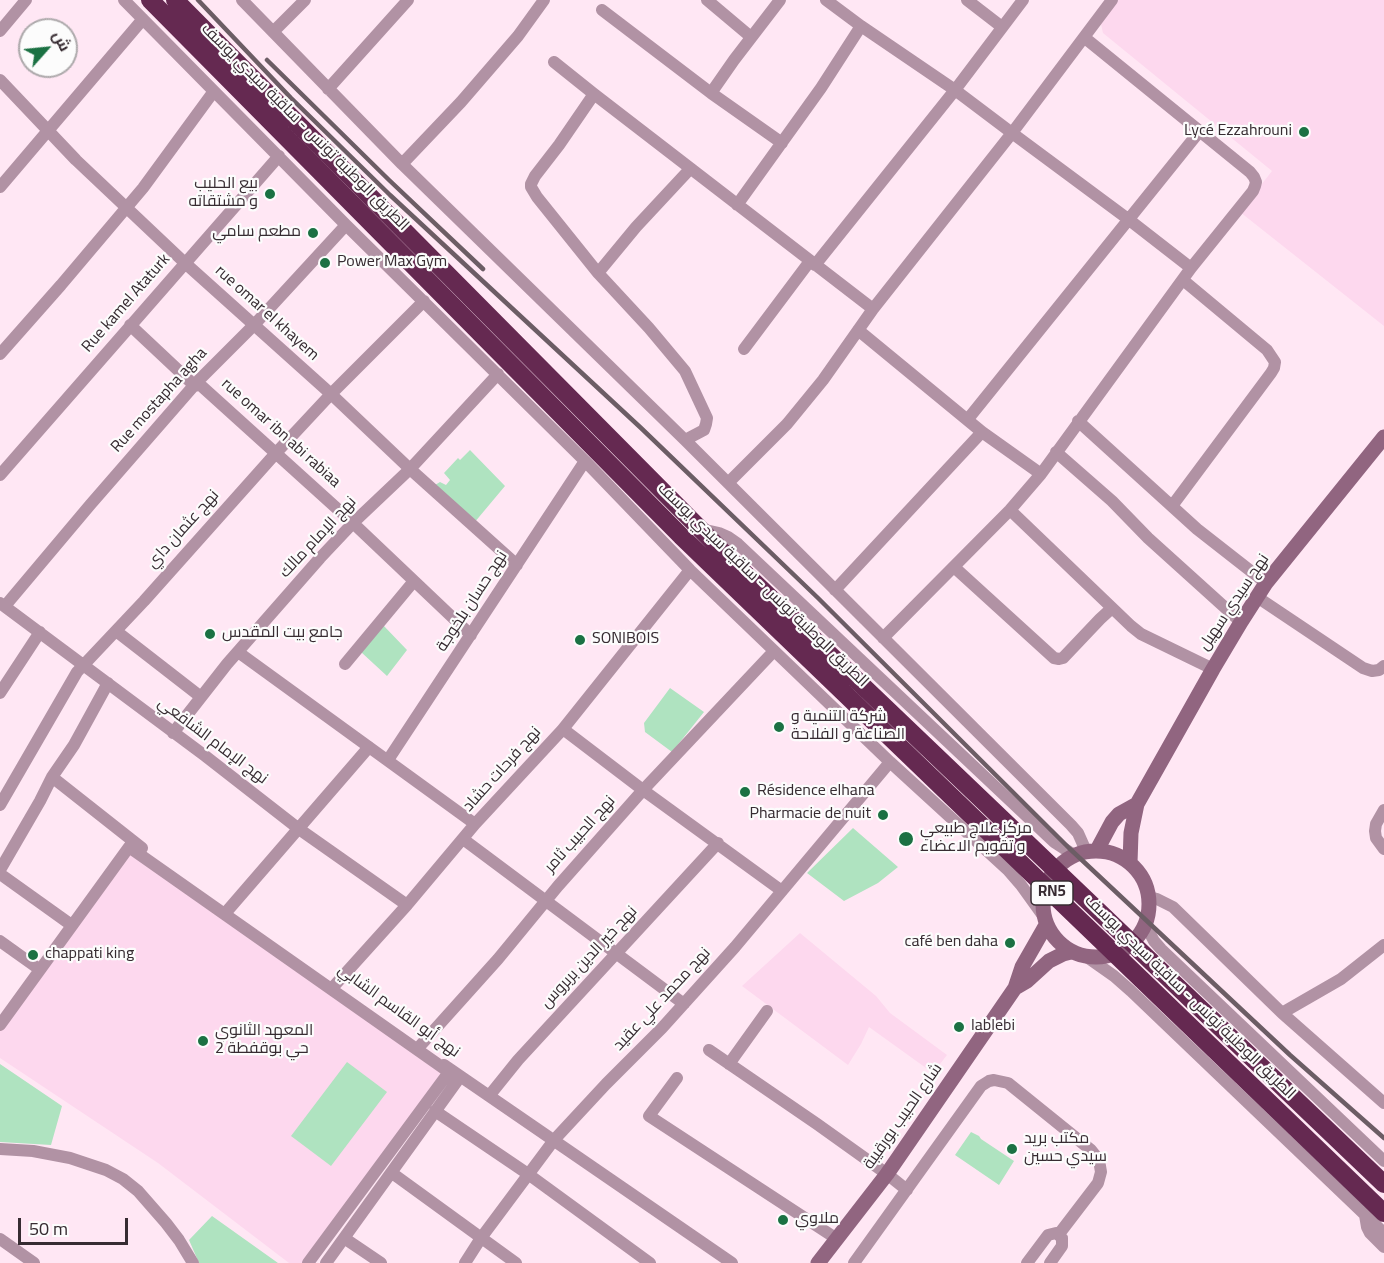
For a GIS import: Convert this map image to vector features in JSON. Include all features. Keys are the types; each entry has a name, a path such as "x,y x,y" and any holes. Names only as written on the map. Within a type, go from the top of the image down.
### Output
{"highway":[{"name":"الطريق الوطنية تونس - ساقية سيدي يوسف","path":"150,0 1384,1213"},
{"name":"الطريق الوطنية تونس - ساقية سيدي يوسف","path":"176,0 701,529 726,567 1384,1184"}],"main road":[{"name":"نهج سيدي سهيل","path":"1130,863 1131,833 1137,804 1213,669 1266,583 1384,436"},
{"name":"نهج سيدي سهيل","path":"1086,852 1119,814 1137,804"},
{"path":"1086,852 1109,852 1130,863 1139,873 1149,897 1149,911 1140,934 1132,944 1111,955 1087,957 1071,952 1057,940 1045,921 1042,905 1047,880 1063,861 1086,852"},
{"name":"شارع الحبيب بورقيبة","path":"818,1263 887,1174 1015,988 1022,967 1045,921"},
{"name":"شارع الحبيب بورقيبة","path":"1015,988 1028,981 1049,961 1071,952"}],"street":[{"path":"0,31 26,0"},
{"path":"124,0 346,225 585,461 690,570 890,762 1008,870 1045,921"},
{"path":"242,0 402,164 685,440 1071,825 1083,842 1086,852 1060,847 1054,842 738,544 719,533 701,529"},
{"path":"273,32 305,0"},
{"path":"328,89 408,0"},
{"path":"402,164 461,102 518,36 544,0"},
{"path":"707,0 751,37"},
{"path":"711,93 780,0"},
{"path":"826,0 955,90 1191,268"},
{"path":"968,0 1002,27"},
{"path":"744,349 955,90 1023,0"},
{"path":"728,483 787,424 823,380 873,309 1012,133 1112,0"},
{"path":"602,10 711,93 782,143"},
{"path":"0,187 143,19"},
{"path":"737,205 821,88 861,26"},
{"path":"883,638 1010,510 1041,474 1191,268 1253,191 1256,182 1250,172 1085,38"},
{"path":"554,62 873,309"},
{"name":"rue omar el khayem","path":"0,80 76,160 184,263 517,565"},
{"path":"0,354 143,188 214,91"},
{"path":"594,94 531,184 532,191 598,273 649,328 684,371 706,418 704,430 685,440"},
{"path":"968,419 1199,132"},
{"name":"Rue kamel Ataturk","path":"0,475 279,156"},
{"path":"598,273 636,227 690,169"},
{"name":"Rue mostapha agha","path":"1,604 196,384 346,225"},
{"path":"1172,506 1275,365 1268,350 1183,280"},
{"name":"نهج عثمان داي","path":"0,805 77,672 331,394 423,301"},
{"name":"rue omar ibn abi rabiaa","path":"130,326 276,453 471,635"},
{"path":"858,330 982,432 1041,474"},
{"name":"نهج الإمام مالك","path":"173,733 238,652 320,558 410,469 498,374"},
{"path":"1078,421 1197,529 1266,583"},
{"path":"835,590 982,432"},
{"path":"1056,452 1112,501 1148,538 1241,622"},
{"name":"نهج حسان بلخوجة","path":"388,760 585,461"},
{"path":"1010,510 1141,634 1213,669"},
{"path":"954,567 1054,658 1063,658 1112,608"},
{"name":"نهج فرحات حشاد","path":"334,986 563,729 690,570"},
{"path":"345,664 414,581"},
{"path":"1257,597 1363,668 1372,671 1384,666"},
{"name":"نهج الإمام الشافعي","path":"1,604 85,665 299,829 406,905"},
{"path":"116,631 201,697"},
{"path":"0,693 40,632"},
{"name":"نهج الحبيب ثامر","path":"419,1047 644,790 774,651"},
{"path":"238,652 476,824"},
{"path":"70,924 0,872 52,777 74,745 108,683"},
{"path":"563,729 782,891"},
{"path":"228,910 369,747"},
{"name":"نهج محمد علي عقيد","path":"465,1263 554,1140 735,947 890,762"},
{"name":"نهج أبو القاسم الشابي","path":"52,777 132,841 460,1077 732,1263"},
{"path":"1384,810 1376,824 1375,831 1376,838 1384,849"},
{"path":"463,839 684,1004"},
{"path":"1,1019 132,841"},
{"name":"نهج خير الدين بربروس","path":"489,1096 519,1060 718,843"},
{"path":"1,1019 129,847 449,1072 308,1263"},
{"path":"1149,897 1173,907 1282,1013 1384,1104"},
{"path":"1145,924 1161,949 1384,1161"},
{"path":"0,941 39,969"},
{"path":"1282,1013 1341,979 1384,945"},
{"path":"1087,957 1131,991 1384,1233"},
{"path":"729,1064 767,1011"},
{"path":"709,1050 907,1190"},
{"path":"326,1263 460,1077"},
{"path":"677,1078 649,1116 837,1239"},
{"path":"854,1263 981,1086 989,1081 1008,1083 1091,1150 1099,1160 1101,1172 1098,1183 1059,1234"},
{"path":"435,1111 528,1174 650,1263"},
{"path":"0,1149 33,1151 70,1158 106,1170 123,1179 138,1191 166,1222 193,1263"},
{"path":"392,1173 516,1263"},
{"path":"1365,1214 1367,1227 1384,1247"},
{"path":"1027,1263 1048,1235 1059,1234"},
{"path":"1050,1263 1062,1246 1062,1238 1059,1234"},
{"path":"344,1238 381,1263"},
{"path":"0,1239 34,1263"},
{"path":"0,1246 20,1262"}],"shaded area":[{"name":"Lycé Ezzahrouni","path":"1117,0 1384,0 1384,326 1240,212 1272,171 1103,33 1101,24"},
{"name":"المعهد الثانوي حي بوقفطة 2","path":"129,847 449,1072 308,1263 289,1263 158,1163 0,1058 0,1025"},
{"path":"800,933 876,996 890,1013 947,1055 933,1073 869,1027 848,1065 742,986"}],"green space":[{"path":"470,450 505,486 474,523 435,485 440,482 446,485 450,480 444,473 458,458 460,460"},
{"path":"383,625 407,650 387,676 361,652"},
{"path":"670,688 704,712 672,752 645,732 644,723"},
{"path":"853,828 898,867 878,883 844,901 807,873"},
{"path":"347,1062 387,1092 331,1166 291,1136"},
{"path":"0,1064 62,1106 51,1145 0,1142"},
{"path":"971,1132 1014,1161 999,1185 955,1155"},
{"path":"212,1216 278,1263 199,1263 189,1240"}],"railway":[{"path":"198,0 291,98 390,195 641,428 818,598 1069,848 1290,1055 1384,1138"},
{"path":"267,60 483,269"}],"place":[{"name":"Lycé Ezzahrouni","path":"1304,132"},
{"name":"بيع الحليب و مشتقاته","path":"270,194"},
{"name":"مطعم سامي","path":"313,233"},
{"name":"Power Max Gym","path":"325,263"},
{"name":"جامع بيت المقدس","path":"210,634"},
{"name":"SONIBOIS","path":"580,640"},
{"name":"شركة التنمية و الصناعة و الفلاحة","path":"779,727"},
{"name":"Résidence elhana","path":"745,792"},
{"name":"Pharmacie de nuit","path":"883,815"},
{"name":"مركز علاج طبيعي و تقويم الاعضاء","path":"906,839"},
{"name":"café ben daha","path":"1010,943"},
{"name":"chappati king","path":"33,955"},
{"name":"lablebi","path":"959,1027"},
{"name":"المعهد الثانوي حي بوقفطة 2","path":"203,1041"},
{"name":"مكتب بريد سيدي حسين","path":"1012,1149"},
{"name":"ملاوي","path":"783,1220"}]}
